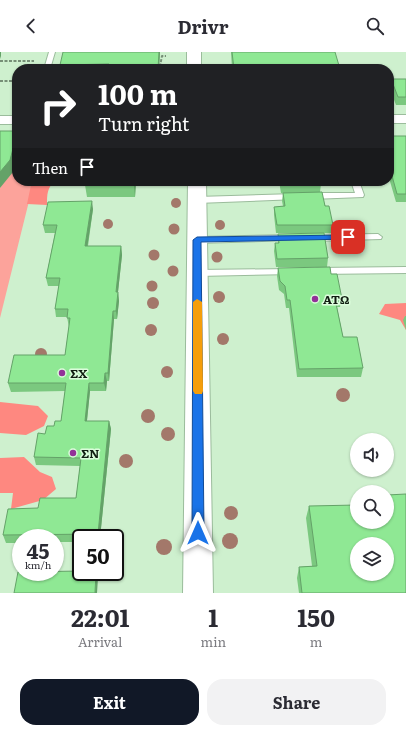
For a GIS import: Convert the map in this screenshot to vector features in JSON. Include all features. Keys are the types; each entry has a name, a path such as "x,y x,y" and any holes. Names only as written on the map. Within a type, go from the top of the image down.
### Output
{"main road":[{"path":"194,52 194,64"},
{"path":"197,190 198,593"}],"street":[{"path":"394,119 406,118"},
{"path":"0,120 12,120"}],"lane":[{"path":"48,64 52,52"},
{"path":"197,190 360,195 357,186"},
{"path":"197,240 378,237"},
{"path":"197,273 406,270"}],"path":[{"path":"160,64 159,60 162,56 166,56"},
{"path":"0,61 29,61"},
{"path":"0,81 12,81"}],"shaded area":[{"path":"12,165 12,186 33,186 0,318 0,188"},
{"path":"31,186 50,186 47,194 47,205 27,204"},
{"path":"406,303 406,330 400,320 379,314 385,304"},
{"path":"0,402 38,406 48,416 44,426 26,435 0,433"},
{"path":"24,457 40,472 52,477 56,489 43,500 11,509 13,493 0,493 0,458"}],"building":[{"path":"63,52 159,52 158,64 60,64"},
{"path":"232,52 335,52 339,64 233,64"},
{"path":"394,79 406,79 406,97 398,97 394,87"},
{"path":"0,131 12,131 12,153 10,160 0,172"},
{"path":"394,136 406,136 406,194 397,194 394,183"},
{"path":"322,192 325,206 329,206 333,225 277,225 274,207 285,206 283,193"},
{"path":"92,201 85,246 121,246 116,292 118,292 116,311 113,311 108,373 105,373 104,383 89,383 85,421 109,421 98,529 72,529 72,534 64,534 64,529 12,529 12,535 3,535 8,509 38,508 40,498 76,498 81,458 34,457 38,433 45,434 47,426 54,426 55,421 61,421 66,383 8,383 14,355 65,355 70,318 67,318 68,309 55,309 60,278 46,278 57,225 43,225 48,202"},
{"path":"324,233 328,258 277,259 275,243 279,243 278,234"},
{"path":"330,267 331,274 337,274 342,299 335,299 343,337 357,337 363,368 299,369 290,300 287,300 285,286 280,281 278,268"},
{"path":"406,494 406,593 302,593 299,567 317,566 309,506 350,505 350,529 394,529 394,495"},
{"path":"64,571 72,571 72,581 96,581 95,593 14,593 16,581 64,581"}],"slow traffic":[{"path":"197,302 198,391"}],"place":[{"name":"ΑΤΩ","path":"315,299"},
{"name":"ΣΧ","path":"62,373"},
{"name":"ΣΝ","path":"73,453"}],"route":[{"path":"198,533 197,240 230,238 348,237"}]}
